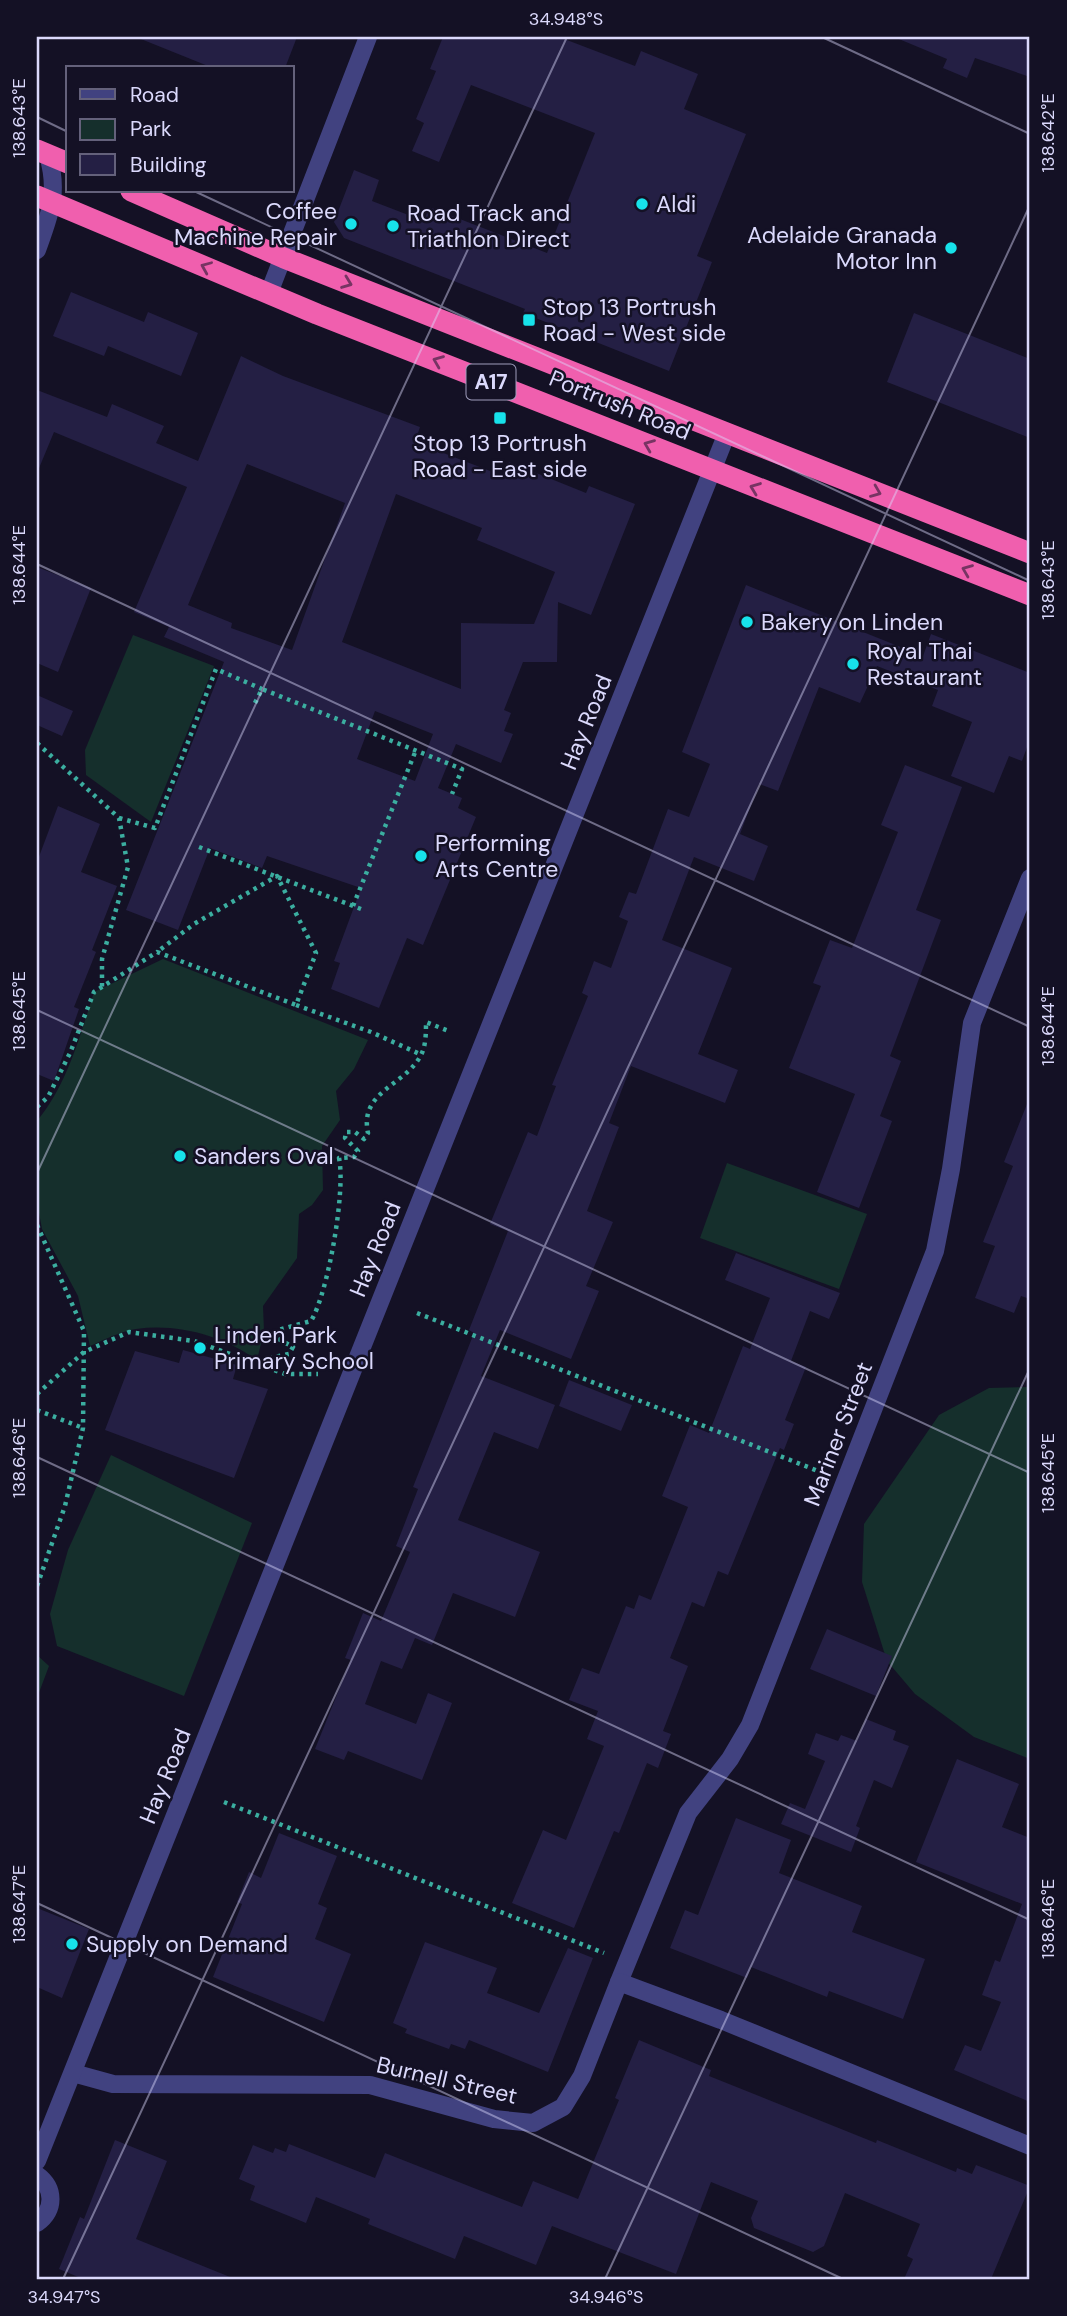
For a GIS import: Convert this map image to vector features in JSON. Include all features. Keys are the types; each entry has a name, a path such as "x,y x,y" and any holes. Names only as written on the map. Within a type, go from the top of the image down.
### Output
{"highway":[{"path":"42,152 66,162"},
{"name":"Portrush Road","path":"133,192 284,258 1030,553"},
{"name":"Portrush Road","path":"45,200 712,471 1030,595"}],"street":[{"path":"269,293 368,37"},
{"path":"37,250 45,200 53,172 42,152"},
{"name":"Hay Road","path":"37,2161 727,433"},
{"name":"Mariner Street","path":"619,1982 688,1813 730,1759 750,1725 935,1251 951,1169 972,1023 1030,878"},
{"path":"619,1982 721,2020 1030,2146"},
{"name":"Burnell Street","path":"73,2073 113,2084 370,2085 494,2119 533,2123 563,2107 582,2076 619,1982"},
{"path":"37,2175 46,2184 51,2203 48,2212 37,2223"}],"path":[{"path":"37,743 119,818 155,828 216,669 462,769 452,794"},
{"path":"255,703 262,689"},
{"path":"353,906 416,750"},
{"path":"102,987 102,959 128,867 119,818"},
{"path":"199,847 361,909"},
{"path":"37,1108 48,1097 94,992 157,952 194,924 276,876"},
{"path":"276,876 316,953 296,1005"},
{"path":"157,952 371,1032 422,1055"},
{"path":"266,1367 270,1358 289,1354 293,1347 275,1337 278,1330 311,1321 318,1310 321,1288 331,1262 343,1177 339,1158 354,1157 358,1151 345,1138 346,1132 355,1132 364,1139 368,1133 366,1118 377,1094 405,1074 422,1055 426,1022 451,1032"},
{"path":"37,1225 84,1331 83,1428 65,1506 37,1586"},
{"path":"417,1313 818,1471"},
{"path":"37,1394 84,1352 129,1332 194,1341 285,1374 318,1374"},
{"path":"37,1410 83,1428"},
{"path":"224,1802 604,1953"}],"green space":[{"path":"133,635 214,666 151,822 86,775 85,750"},
{"name":"Sanders Oval","path":"163,959 368,1040 354,1069 336,1091 340,1120 322,1146 323,1190 312,1205 299,1214 297,1258 263,1306 264,1331 257,1360 215,1338 168,1328 130,1330 90,1346 78,1296 42,1229 37,1202 37,1121 65,1076 94,992"},
{"path":"727,1163 867,1214 839,1289 700,1238"},
{"path":"1030,1387 1030,1759 974,1737 915,1694 887,1661 862,1582 864,1524 939,1415 989,1388"},
{"path":"111,1455 252,1523 184,1696 57,1646 50,1614 68,1550"},
{"path":"37,1655 49,1666 37,1698"}],"building":[{"path":"136,37 297,37 286,66 208,66"},
{"path":"443,37 559,37 635,66 641,51 698,74 684,109 746,134 697,256 712,262 669,371 523,313 525,309 344,238 334,222 354,170 379,180 372,201 424,221 429,207 547,253 595,133 471,85 439,162 412,151 424,123 416,119 436,71 430,69"},
{"path":"894,37 1030,37 1030,77 975,58 967,78 943,68 947,59"},
{"path":"71,292 144,322 148,312 198,333 181,376 108,346 104,356 53,336"},
{"name":"Adelaide Granada Motor Inn","path":"914,313 1030,359 1030,438 887,382"},
{"path":"241,356 283,376 420,427 415,442 503,476 509,462 586,493 589,486 635,504 591,615 558,602 557,662 523,662 504,710 511,713 504,731 513,734 501,763 456,744 438,788 462,798 458,808 476,817 423,945 407,938 379,1008 331,989 340,963 334,961 361,888 267,856 262,868 210,848 178,930 126,910 224,662 164,637 169,627 134,612 187,487 54,432 37,473 37,390 107,417 112,404 164,426 156,443 198,461","holes":["247,464 345,503 292,650 231,628 232,623 188,605","396,494 482,528 477,540 555,572 534,624 461,623 461,689 342,642","375,711 433,734 415,781 357,759"]},
{"path":"37,567 91,588 58,672 37,663"},
{"path":"746,585 923,656 931,634 1030,673 1030,739 1022,761 1009,756 994,793 951,776 972,722 932,706 938,690 877,666 860,703 819,687 778,791 759,784 740,834 768,846 754,881 694,857 662,940 732,968 698,1054 738,1070 725,1103 631,1066 609,1123 619,1127 587,1211 613,1222 586,1286 599,1291 571,1359 500,1330 481,1376 555,1405 538,1449 494,1432 458,1520 540,1552 515,1617 453,1593 432,1645 415,1638 402,1669 381,1661 365,1704 416,1724 428,1693 452,1703 422,1780 348,1751 344,1760 315,1749 351,1660 345,1658 363,1613 381,1621 410,1552 396,1546 418,1489 413,1487 474,1333 469,1330 508,1231 490,1224 528,1132 537,1136 556,1086 552,1085 588,996 582,993 594,961 611,968 628,921 619,917 629,892 636,894 668,809 689,817 710,764 682,752"},
{"path":"37,695 73,711 62,736 37,725"},
{"path":"905,765 962,787 916,910 941,920 890,1056 901,1061 880,1116 892,1121 859,1208 817,1192 855,1094 789,1068 821,986 813,983 830,940 852,948 898,832 881,825"},
{"path":"58,806 100,824 81,872 117,886 92,950 96,952 74,1007 79,1009 54,1081 37,1074 37,862"},
{"path":"1029,1099 1030,1299 1021,1296 1014,1313 975,1298 995,1246 983,1242 1013,1166 1004,1162"},
{"path":"736,1253 840,1293 829,1319 810,1311 791,1361 806,1367 785,1420 794,1424 784,1450 780,1448 728,1575 718,1571 704,1607 692,1602 670,1658 688,1666 663,1731 671,1734 658,1768 647,1763 619,1833 614,1831 574,1928 512,1903 543,1830 566,1840 604,1746 587,1739 598,1711 569,1700 582,1668 599,1674 626,1606 634,1609 639,1595 651,1600 688,1507 662,1496 690,1425 709,1433 743,1346 750,1349 770,1298 725,1280"},
{"path":"183,1350 237,1365 233,1379 268,1389 234,1478 105,1430 135,1351 179,1363"},
{"path":"569,1380 632,1405 621,1431 559,1406"},
{"path":"827,1629 892,1656 876,1696 810,1669"},
{"path":"866,1719 896,1731 893,1740 909,1746 892,1788 874,1780 856,1826 860,1828 851,1852 781,1824 790,1803 805,1809 825,1761 808,1754 816,1733 838,1741 841,1735 857,1741"},
{"path":"957,1759 1019,1784 1002,1827 1030,1838 1030,2102 954,2070 965,2045 981,2051 1001,2002 982,1995 995,1960 1000,1962 1022,1904 916,1862"},
{"path":"736,1818 791,1840 779,1873 862,1906 852,1932 925,1959 903,2019 829,1991 827,1997 751,1967 747,1978 670,1948 685,1910 698,1915"},
{"path":"279,1833 337,1856 318,1904 327,1908 315,1939 351,1954 324,2022 213,1977 242,1904 237,1902 249,1872 261,1878"},
{"path":"37,1908 89,1929 62,1998 37,1987"},
{"path":"425,1942 497,1968 487,1993 539,2013 568,1948 593,1958 548,2072 469,2040 465,2049 451,2044 449,2049 405,2033 407,2029 393,2023"},
{"path":"639,2040 711,2070 709,2076 876,2143 877,2140 956,2172 957,2168 972,2174 976,2165 1030,2186 991,2279 904,2279 913,2259 907,2256 920,2224 845,2193 824,2246 813,2252 754,2228 751,2218 758,2201 711,2182 676,2274 552,2226 536,2265 464,2236 455,2259 368,2224 370,2219 316,2197 306,2223 250,2200 255,2186 239,2179 253,2145 273,2153 275,2148 286,2152 289,2144 375,2178 385,2153 522,2207 533,2181 578,2199 619,2100 615,2098"},
{"path":"115,2140 167,2161 136,2239 235,2279 83,2279 59,2269 80,2217 84,2219"}],"place":[{"name":"Aldi","path":"642,204"},
{"name":"Coffee Machine Repair","path":"351,224"},
{"name":"Road Track and Triathlon Direct","path":"393,226"},
{"name":"Adelaide Granada Motor Inn","path":"951,248"},
{"name":"Stop 13 Portrush Road - West side","path":"529,320"},
{"name":"Stop 13 Portrush Road - East side","path":"500,418"},
{"name":"Bakery on Linden","path":"747,622"},
{"name":"Royal Thai Restaurant","path":"853,664"},
{"name":"Performing Arts Centre","path":"421,856"},
{"name":"Sanders Oval","path":"180,1156"},
{"name":"Linden Park Primary School","path":"200,1348"},
{"name":"Supply on Demand","path":"72,1944"}]}
